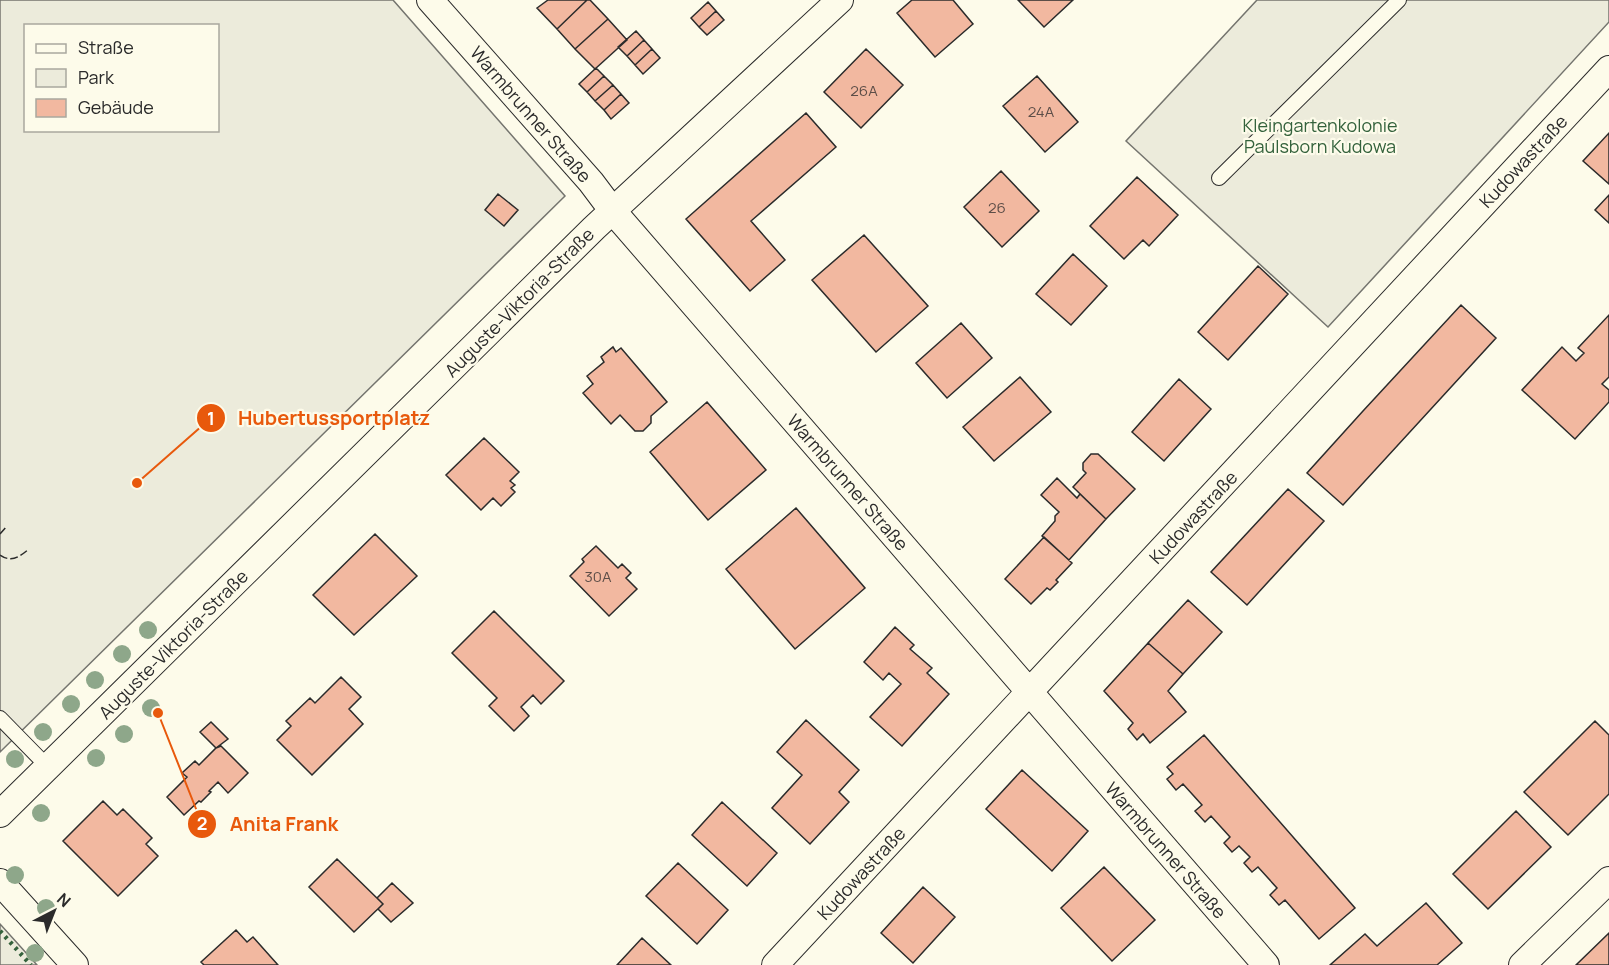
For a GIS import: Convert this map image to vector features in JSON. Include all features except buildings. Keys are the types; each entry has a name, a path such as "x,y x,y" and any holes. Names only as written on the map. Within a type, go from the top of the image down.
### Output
{"street":[{"name":"Warmbrunner Straße","path":"430,0 591,182 612,210 1266,965"},
{"name":"Auguste-Viktoria-Straße","path":"0,814 612,210 840,0"},
{"name":"Kudowastraße","path":"775,965 1609,69"},
{"path":"1522,965 1609,880"},
{"path":"0,882 75,965"}],"lane":[{"path":"1219,178 1399,0"},
{"path":"0,718 48,767"}],"green space":[{"path":"0,0 393,0 565,196 0,752"},
{"name":"Kleingartenkolonie Paulsborn Kudowa","path":"1257,0 1609,0 1609,22 1328,327 1126,141"},
{"path":"0,924 37,965 0,965"}],"hedge":[{"path":"0,931 31,965"}],"fence":[{"path":"0,534 7,526"},
{"path":"0,555 12,559 19,557 29,549"}],"place":[{"name":"Hubertussportplatz","path":"137,483"},
{"name":"Anita Frank","path":"158,713"}]}
